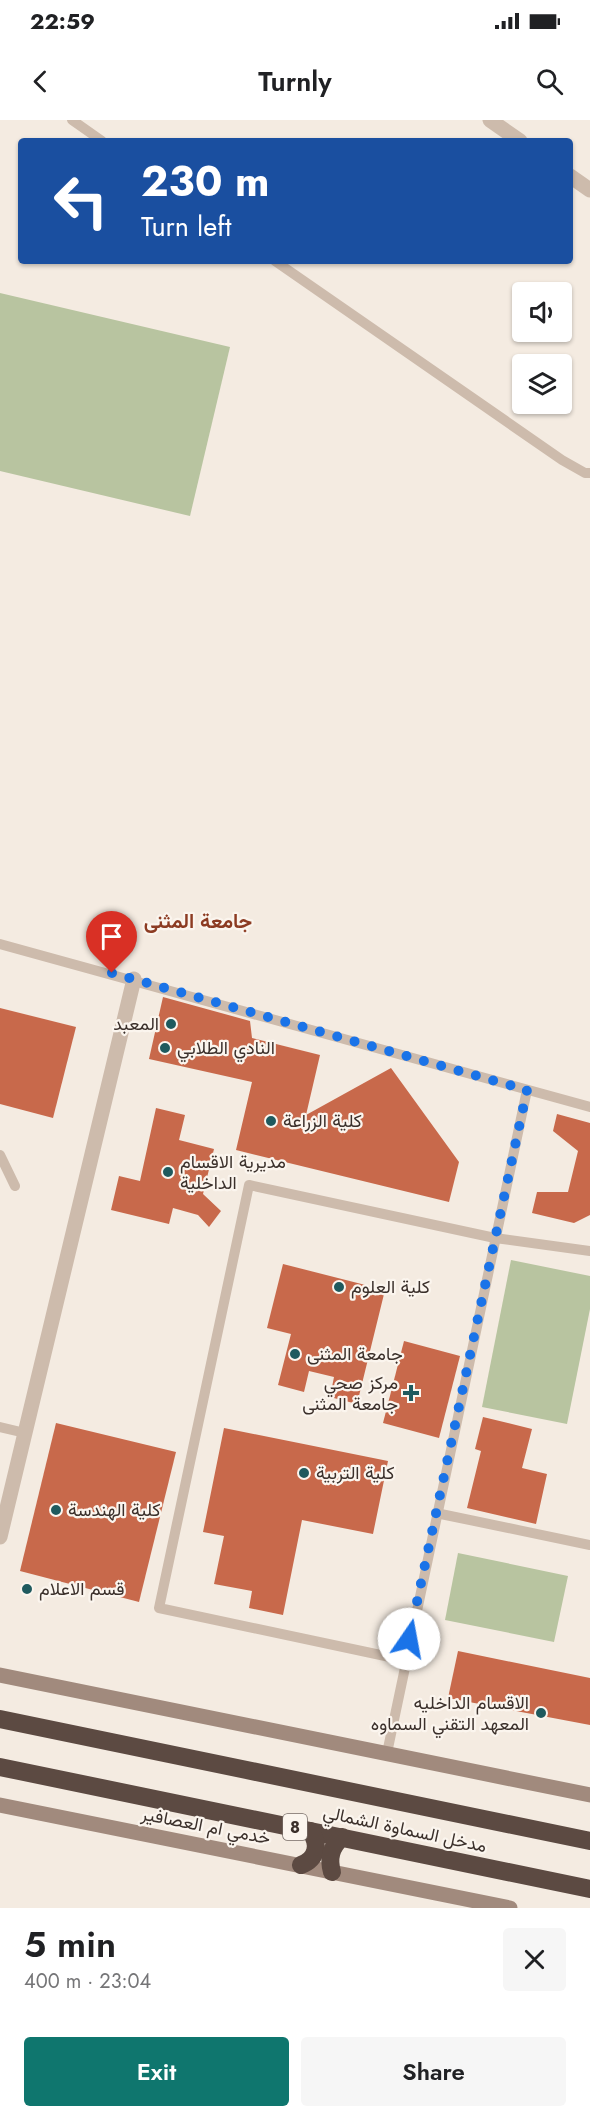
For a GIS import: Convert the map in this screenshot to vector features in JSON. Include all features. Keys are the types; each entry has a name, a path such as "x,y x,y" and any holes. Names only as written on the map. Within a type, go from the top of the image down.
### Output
{"highway":[{"name":"مدخل السماوة الشمالي","path":"0,1719 590,1840"},
{"name":"مدخل السماوة الشمالي","path":"0,1767 590,1889"},
{"path":"310,1830 316,1844 318,1866"},
{"path":"318,1866 342,1837"}],"main road":[{"path":"0,1675 590,1794"},
{"name":"خدمي ام العصافير","path":"0,1805 318,1866 510,1908"}],"street":[{"path":"490,120 516,138"},
{"path":"573,178 590,190"},
{"path":"0,1537 135,979"}],"lane":[{"path":"72,120 98,138"},
{"path":"279,264 562,460 585,473 590,473"},
{"path":"0,944 135,979 590,1107"},
{"path":"387,1754 404,1660 527,1090"},
{"path":"0,1155 15,1186"},
{"path":"404,1660 159,1608 249,1185 495,1238 590,1251"},
{"path":"0,1427 25,1433"},
{"path":"436,1513 590,1545"}],"green space":[{"path":"0,293 230,347 190,516 0,471"},
{"path":"511,1260 590,1276 590,1309 567,1424 482,1407"},
{"path":"458,1553 568,1576 554,1642 445,1620"}],"building":[{"path":"163,997 250,1021 252,1038 320,1055 306,1115 391,1068 459,1162 449,1202 236,1150 252,1082 149,1059"},
{"path":"0,1008 76,1027 53,1118 0,1104"},
{"path":"156,1108 185,1115 179,1140 214,1149 203,1194 221,1211 209,1227 198,1215 173,1208 169,1224 111,1210 119,1176 140,1181"},
{"path":"557,1114 590,1123 590,1215 574,1223 532,1213 537,1192 568,1192 578,1151 553,1131"},
{"path":"283,1264 385,1290 357,1404 330,1397 334,1377 309,1371 304,1392 278,1385 291,1334 267,1328"},
{"path":"404,1341 460,1356 439,1438 383,1423"},
{"path":"483,1417 532,1429 522,1468 547,1474 536,1524 467,1508 481,1451 475,1449"},
{"path":"56,1423 176,1452 139,1602 20,1571"},
{"path":"224,1428 388,1461 373,1534 302,1520 283,1615 249,1608 252,1591 214,1584 224,1536 203,1532"},
{"path":"458,1651 590,1678 590,1725 448,1698"}],"place":[{"name":"المعبد","path":"171,1024"},
{"name":"النادي الطلابي","path":"165,1048"},
{"name":"كلية الزراعة","path":"271,1121"},
{"name":"مديرية الاقسام الداخلية","path":"168,1172"},
{"name":"كلية العلوم","path":"339,1287"},
{"name":"جامعة المثنى","path":"295,1354"},
{"name":"مركز صحي جامعة المثنى","path":"411,1393"},
{"name":"كلية التربية","path":"304,1473"},
{"name":"كلية الهندسة","path":"56,1510"},
{"name":"قسم الاعلام","path":"27,1589"},
{"name":"الاقسام الداخليه المعهد التقني السماوه","path":"541,1713"}],"district":[{"name":"جامعة المثنى","path":"198,921"}],"route":[{"path":"112,973 527,1090 409,1639"}]}
